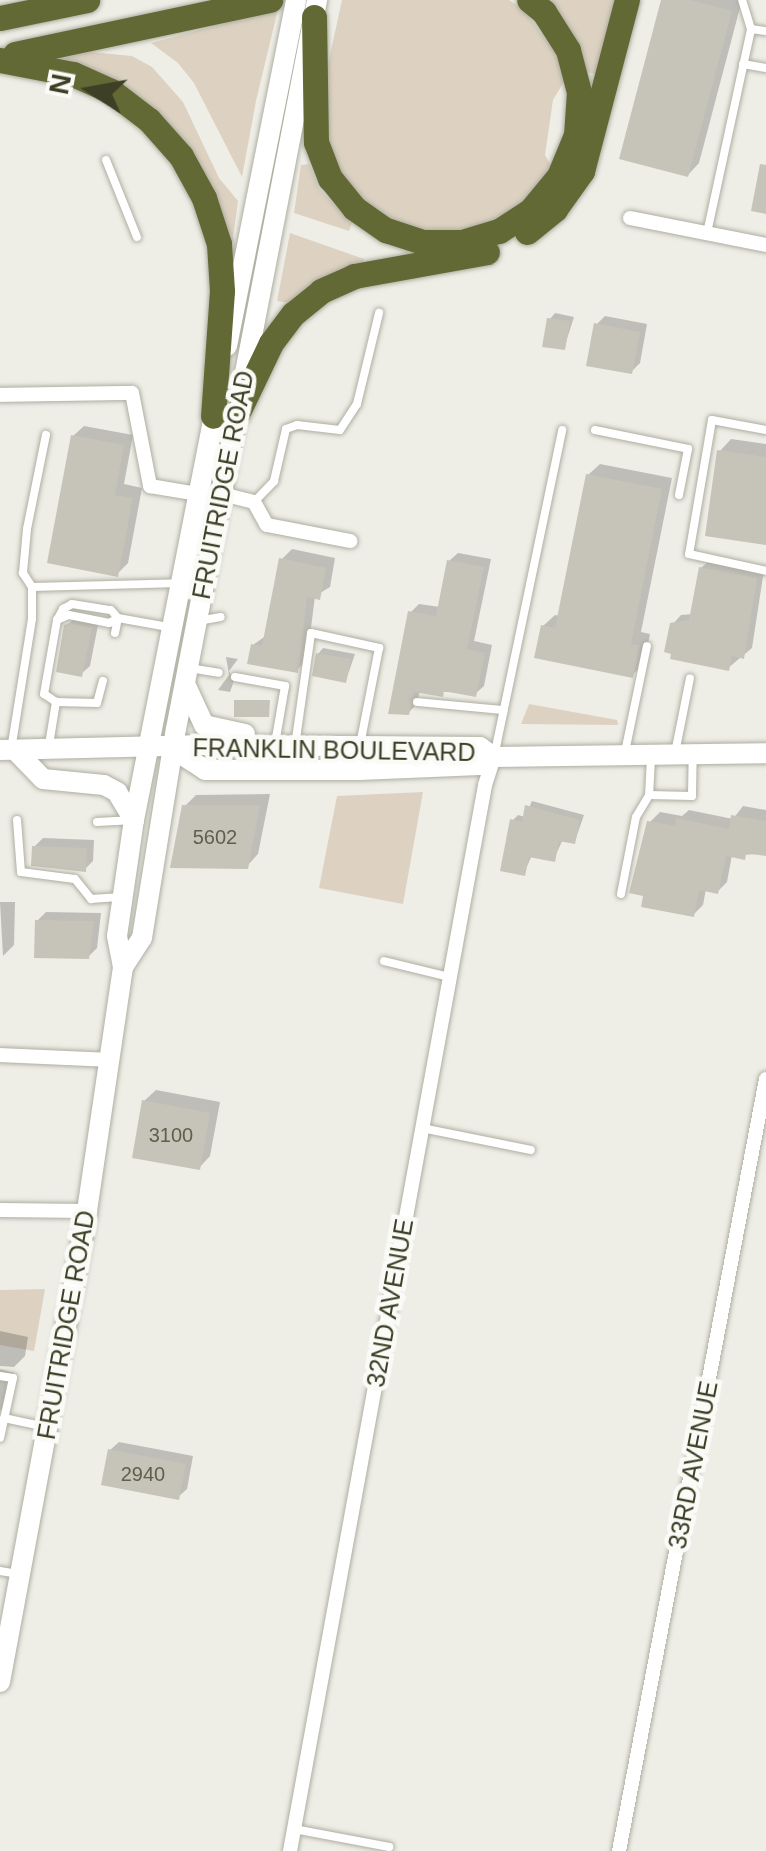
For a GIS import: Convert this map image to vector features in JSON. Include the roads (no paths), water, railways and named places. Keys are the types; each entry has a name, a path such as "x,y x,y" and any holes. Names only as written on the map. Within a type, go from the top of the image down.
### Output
{"highway":[{"path":"0,18 87,0"},
{"path":"0,58 270,0"},
{"path":"305,8 316,142 330,178 354,208 386,230 423,242 462,242 499,231 531,210 559,176 576,136 579,92 568,50 544,12 529,0"},
{"path":"225,415 293,314 321,291 354,276 476,256 519,238 555,210 582,171 627,0"},
{"path":"0,58 73,74 111,91 150,120 181,156 204,198 218,244 225,415"}],"main road":[{"name":"FRUITRIDGE ROAD","path":"0,1682 10,1572 47,1427 87,1211 123,967 118,936 134,820 198,494 225,415 305,8"},
{"name":"FRUITRIDGE ROAD","path":"123,967 142,938 198,620 218,554 225,415"},
{"path":"187,676 204,725 285,743"},
{"name":"FRANKLIN BOULEVARD","path":"8,750 173,749 285,743 360,750 480,747 494,757"},
{"name":"FRANKLIN BOULEVARD","path":"173,749 205,770 376,770 480,765 494,757 766,752"},
{"path":"8,750 42,779 104,785 117,792 134,820"}],"street":[{"path":"630,218 766,244"},
{"path":"0,395 132,393 150,486 198,494"},
{"path":"222,494 254,502 267,525 350,541"},
{"name":"32ND AVENUE","path":"290,1851 494,757"},
{"path":"0,1055 110,1060"},
{"name":"33RD AVENUE","path":"619,1851 766,1079"},
{"path":"0,1210 87,1211"}],"lane":[{"path":"707,233 750,29 742,0"},
{"path":"750,29 766,31"},
{"path":"743,64 766,68"},
{"path":"106,160 137,236"},
{"path":"254,502 274,480 286,429 297,425 340,430 356,404 379,314"},
{"path":"766,430 712,420 689,554 766,571"},
{"path":"494,757 562,430"},
{"path":"595,430 688,448 679,495"},
{"path":"8,750 32,619 32,587 23,573 27,528 46,436"},
{"path":"32,587 180,584"},
{"path":"103,681 97,703 56,702 44,694 57,620 72,604 111,610 118,618 170,628"},
{"path":"198,620 221,617"},
{"path":"114,632 118,618"},
{"path":"285,743 311,633 379,648 360,750"},
{"path":"625,752 647,646"},
{"path":"187,676 219,674"},
{"path":"235,676 286,686 285,743"},
{"path":"649,795 692,796 684,752 690,678"},
{"path":"49,750 56,702"},
{"path":"417,702 504,710"},
{"path":"621,894 636,817 649,795 651,753"},
{"path":"17,820 16,854 21,872 75,879 91,899 123,897"},
{"path":"96,822 134,820"},
{"path":"384,961 450,978"},
{"path":"422,1128 531,1150"},
{"path":"0,1376 13,1378 1,1432"},
{"path":"4,1418 47,1427"},
{"path":"294,1829 388,1847"}]}
